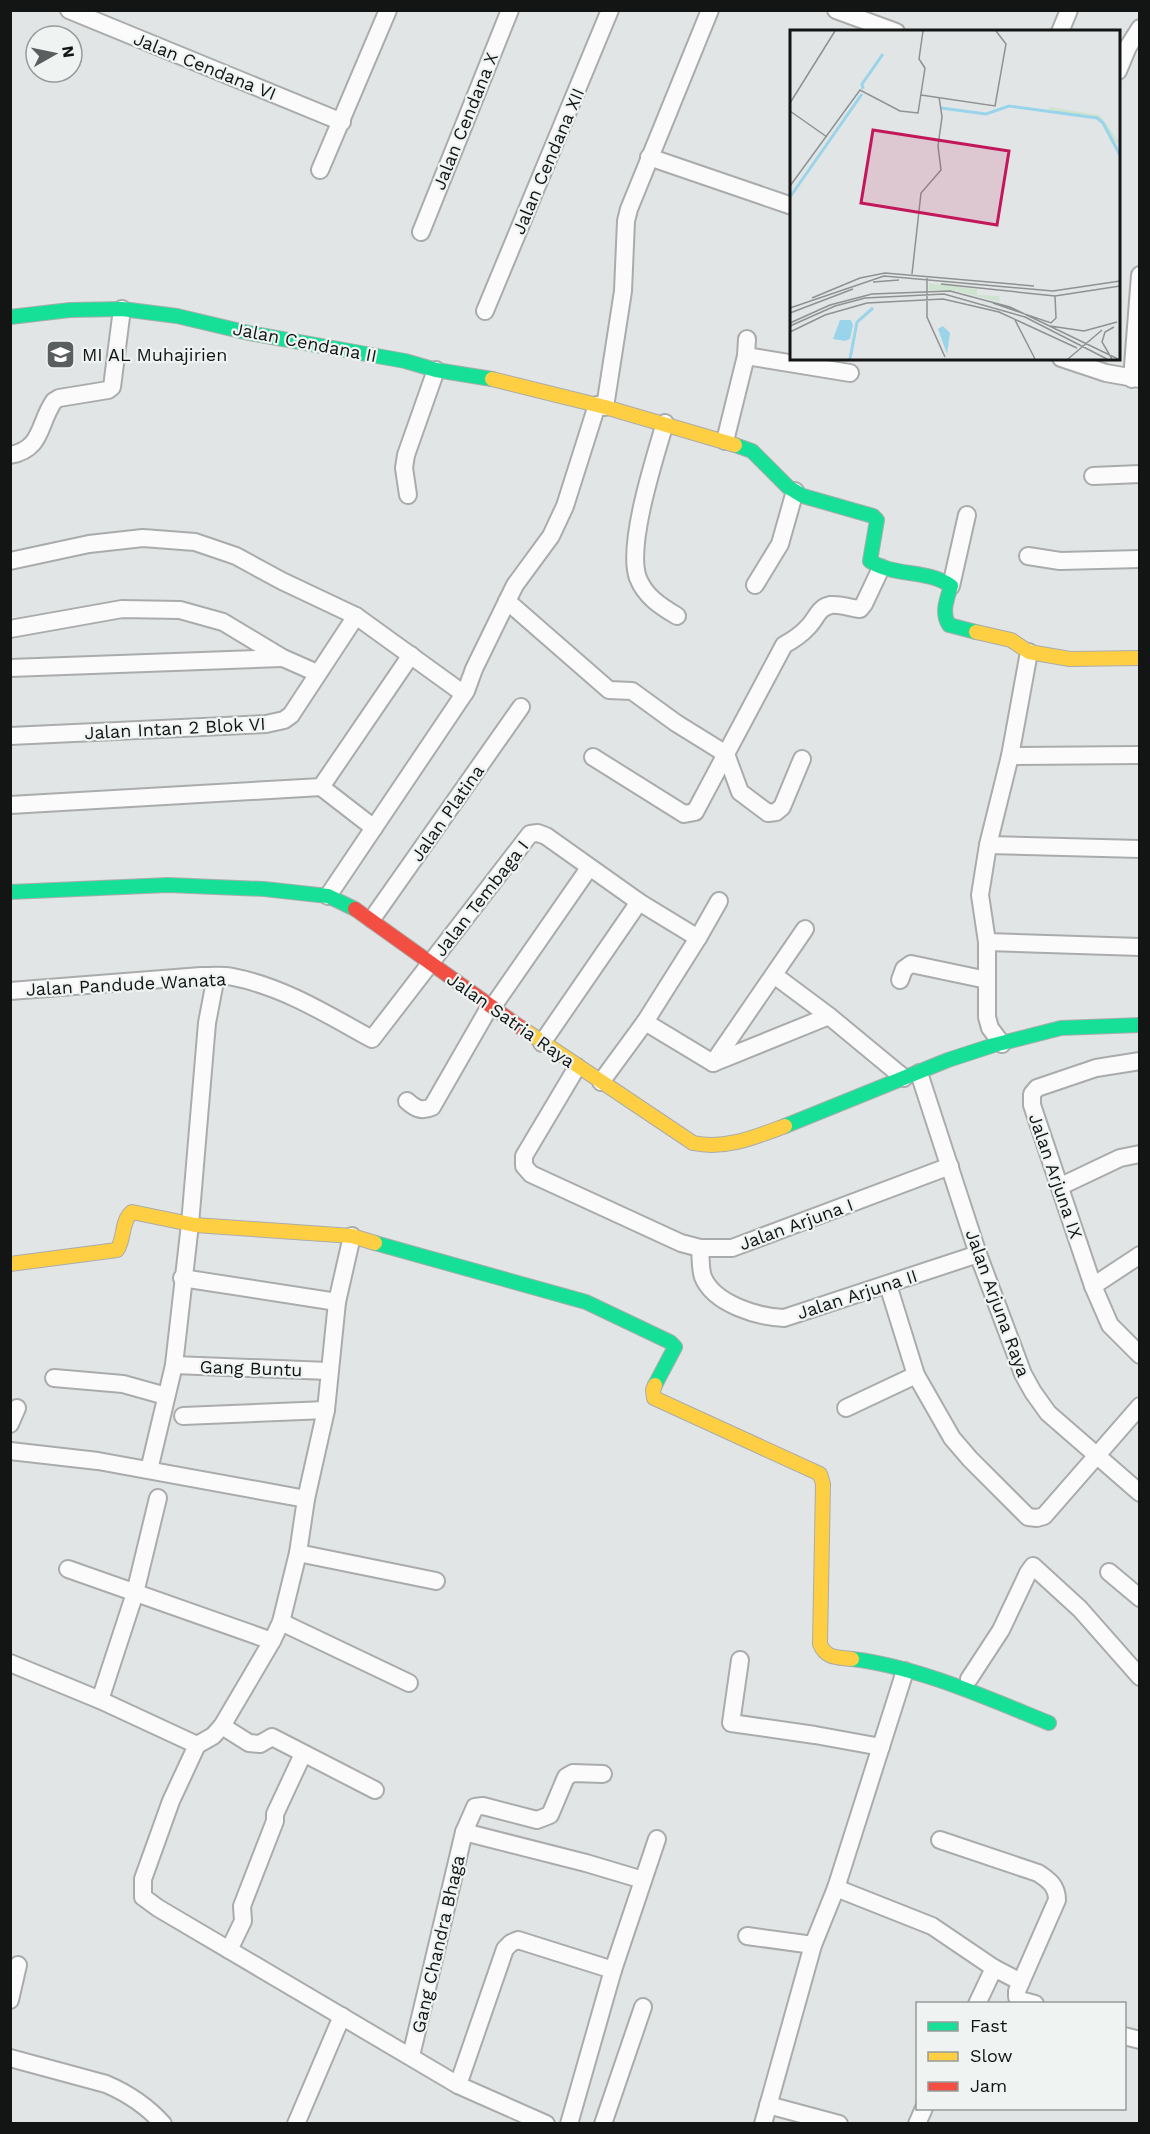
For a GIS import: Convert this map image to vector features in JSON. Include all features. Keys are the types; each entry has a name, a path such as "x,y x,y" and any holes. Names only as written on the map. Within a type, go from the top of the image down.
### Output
{"street":[{"name":"Jalan Cendana VI","path":"69,10 342,122"},
{"path":"320,170 388,10"},
{"name":"Jalan Cendana X","path":"420,232 510,10"},
{"name":"Jalan Cendana XII","path":"485,311 610,10"},
{"path":"328,896 464,694 515,585 551,536 560,516 601,406 623,291 626,221 649,157 710,10"},
{"path":"836,10 891,30"},
{"path":"1061,30 1069,10"},
{"path":"1120,68 1128,47 1140,28"},
{"path":"649,157 790,205"},
{"path":"1067,360 1106,373 1136,379 1140,275"},
{"path":"10,455 31,448 54,401 59,398 108,390 112,387 122,309"},
{"name":"Jalan Cendana II","path":"10,317 70,310 122,309 177,316 272,337 405,361 436,370 488,378 665,423 752,451 778,478 803,496 873,516 877,520 870,561 881,568"},
{"path":"725,441 746,348 790,359"},
{"path":"796,360 850,373"},
{"path":"408,495 404,468 406,455 436,370"},
{"path":"665,423 637,532 636,552 638,576 649,596 662,608 677,616"},
{"path":"1093,476 1140,474"},
{"path":"755,585 780,544 795,491"},
{"path":"967,515 944,616 949,625 1011,640 1029,652 1070,659 1140,658"},
{"path":"10,561 89,544 143,538 195,542 236,556 282,581 356,615 464,694"},
{"path":"1028,556 1060,561 1140,559"},
{"path":"593,757 684,814 695,812 784,645 796,639 810,626 819,611 827,606 835,605 860,609 881,568 942,579 951,586"},
{"path":"507,601 607,689 632,692 726,754 740,792 768,813 776,812 782,807 802,759"},
{"path":"10,629 122,609 180,610 223,622 283,658 317,673"},
{"name":"Jalan Intan 2 Blok VI","path":"10,736 276,723 291,715 356,615"},
{"path":"998,1045 987,1017 987,942 980,895 988,845 1011,756 1029,652"},
{"path":"321,787 411,655"},
{"path":"10,668 283,658"},
{"name":"Jalan Platina","path":"372,919 521,707"},
{"path":"1011,756 1140,755"},
{"path":"10,805 321,787 374,828"},
{"name":"Jalan Tembaga I","path":"372,1039 531,834 538,833 546,836 589,868"},
{"path":"988,845 1140,849"},
{"path":"406,1101 416,1108 426,1110 432,1107 490,1006 496,1002 589,868 698,938"},
{"name":"Jalan Satria Raya","path":"10,892 168,885 264,888 328,896 372,919 577,1067 693,1143 707,1146 756,1137 948,1060 998,1045 1061,1028 1140,1025"},
{"path":"542,1043 639,902"},
{"path":"601,1082 645,1022 719,902"},
{"path":"713,1063 805,929"},
{"path":"987,942 1140,947"},
{"path":"900,980 904,969 911,964 987,980"},
{"path":"774,975 912,1076"},
{"path":"149,1470 174,1365 182,1278 190,1224 207,1023 216,976"},
{"name":"Jalan Pandude Wanata","path":"10,991 231,976 296,998 372,1039"},
{"path":"713,1063 829,1016"},
{"path":"645,1022 713,1063"},
{"name":"Jalan Arjuna IX","path":"1140,1061 1095,1068 1037,1088 1032,1094 1032,1105 1093,1286 1110,1325 1140,1355"},
{"name":"Jalan Arjuna I","path":"577,1067 524,1156 524,1166 531,1174 681,1244 700,1248 732,1248 946,1168"},
{"name":"Jalan Arjuna Raya","path":"912,1076 1023,1374 1048,1413 1140,1493"},
{"path":"1061,1186 1120,1158 1140,1154"},
{"path":"10,1264 117,1250 122,1243 126,1217 132,1212 190,1224 352,1236 586,1302 670,1342 675,1347 653,1389 654,1398 820,1474 823,1484 820,1644 823,1652 829,1656 877,1662 963,1689 1049,1723"},
{"path":"352,1236 337,1302 328,1371 326,1410 306,1499 298,1553 280,1622 272,1641 222,1726 213,1736 197,1745 171,1801 148,1860 143,1879 143,1897 458,2085 546,2124"},
{"name":"Jalan Arjuna II","path":"700,1248 704,1278 713,1292 728,1302 773,1318 784,1318 978,1254"},
{"path":"1093,1286 1140,1255"},
{"path":"182,1278 337,1302"},
{"path":"888,1285 916,1375 952,1438 1028,1517 1044,1516 1140,1406"},
{"name":"Gang Buntu","path":"174,1365 328,1371"},
{"path":"846,1408 916,1375"},
{"path":"54,1378 123,1384 166,1396"},
{"path":"10,1424 17,1408"},
{"path":"183,1416 326,1410"},
{"path":"10,1451 98,1461 306,1499"},
{"path":"100,1700 135,1593 158,1498"},
{"path":"298,1553 436,1581"},
{"path":"969,1679 1001,1630 1033,1566 1080,1609 1140,1677"},
{"path":"68,1569 272,1641"},
{"path":"1108,1572 1140,1598"},
{"path":"280,1622 409,1683"},
{"path":"740,1660 731,1723 881,1747"},
{"path":"10,1663 100,1700 197,1745"},
{"path":"763,2124 813,1945 836,1888 905,1671"},
{"path":"222,1726 249,1743 260,1744 272,1737 375,1790"},
{"path":"229,1950 243,1921 242,1906 275,1821 274,1814 303,1754"},
{"name":"Gang Chandra Bhaga","path":"411,2056 464,1832 475,1807 483,1806 537,1820 550,1815 566,1777 573,1773 603,1773"},
{"path":"464,1832 643,1880"},
{"path":"569,2124 613,1970 657,1839"},
{"path":"940,1840 1038,1873 1050,1881 1057,1890 1057,1900 1017,1991 1017,1997 1028,2002"},
{"path":"836,1888 932,1926 994,1968 1021,1982"},
{"path":"747,1936 813,1945"},
{"path":"458,2085 505,1949 511,1943 518,1940 613,1970"},
{"path":"10,2000 18,1965"},
{"path":"978,2002 994,1968"},
{"path":"603,2124 643,2007"},
{"path":"296,2124 342,2016"},
{"path":"10,2058 118,2090 146,2108 163,2124"},
{"path":"768,2104 839,2124"},
{"path":"917,2124 924,2110"}],"traffic: fast":[{"path":"10,317 70,310 122,309 177,316 249,333 492,379"},
{"path":"735,445 752,451 788,487 803,496 873,516 877,520 870,561 890,569 932,577 951,586 945,611 949,625 976,632"},
{"path":"10,892 168,885 264,889 328,896 355,909"},
{"path":"785,1126 948,1060 994,1045 1061,1028 1140,1025"},
{"path":"375,1243 586,1302 670,1342 675,1347 655,1385"},
{"path":"852,1659 927,1676 1049,1723"}],"traffic: slow":[{"path":"492,379 605,407 735,445"},
{"path":"976,632 1011,640 1029,652 1070,659 1140,658"},
{"path":"520,1027 693,1143 728,1144 785,1126"},
{"path":"10,1264 117,1250 126,1220 132,1212 195,1225 352,1236 375,1243"},
{"path":"655,1385 654,1398 820,1474 823,1484 820,1644 829,1655 852,1659"}],"traffic: jam":[{"path":"355,909 520,1027"}],"place":[{"name":"MI AL Muhajirien","path":"61,354"}]}
